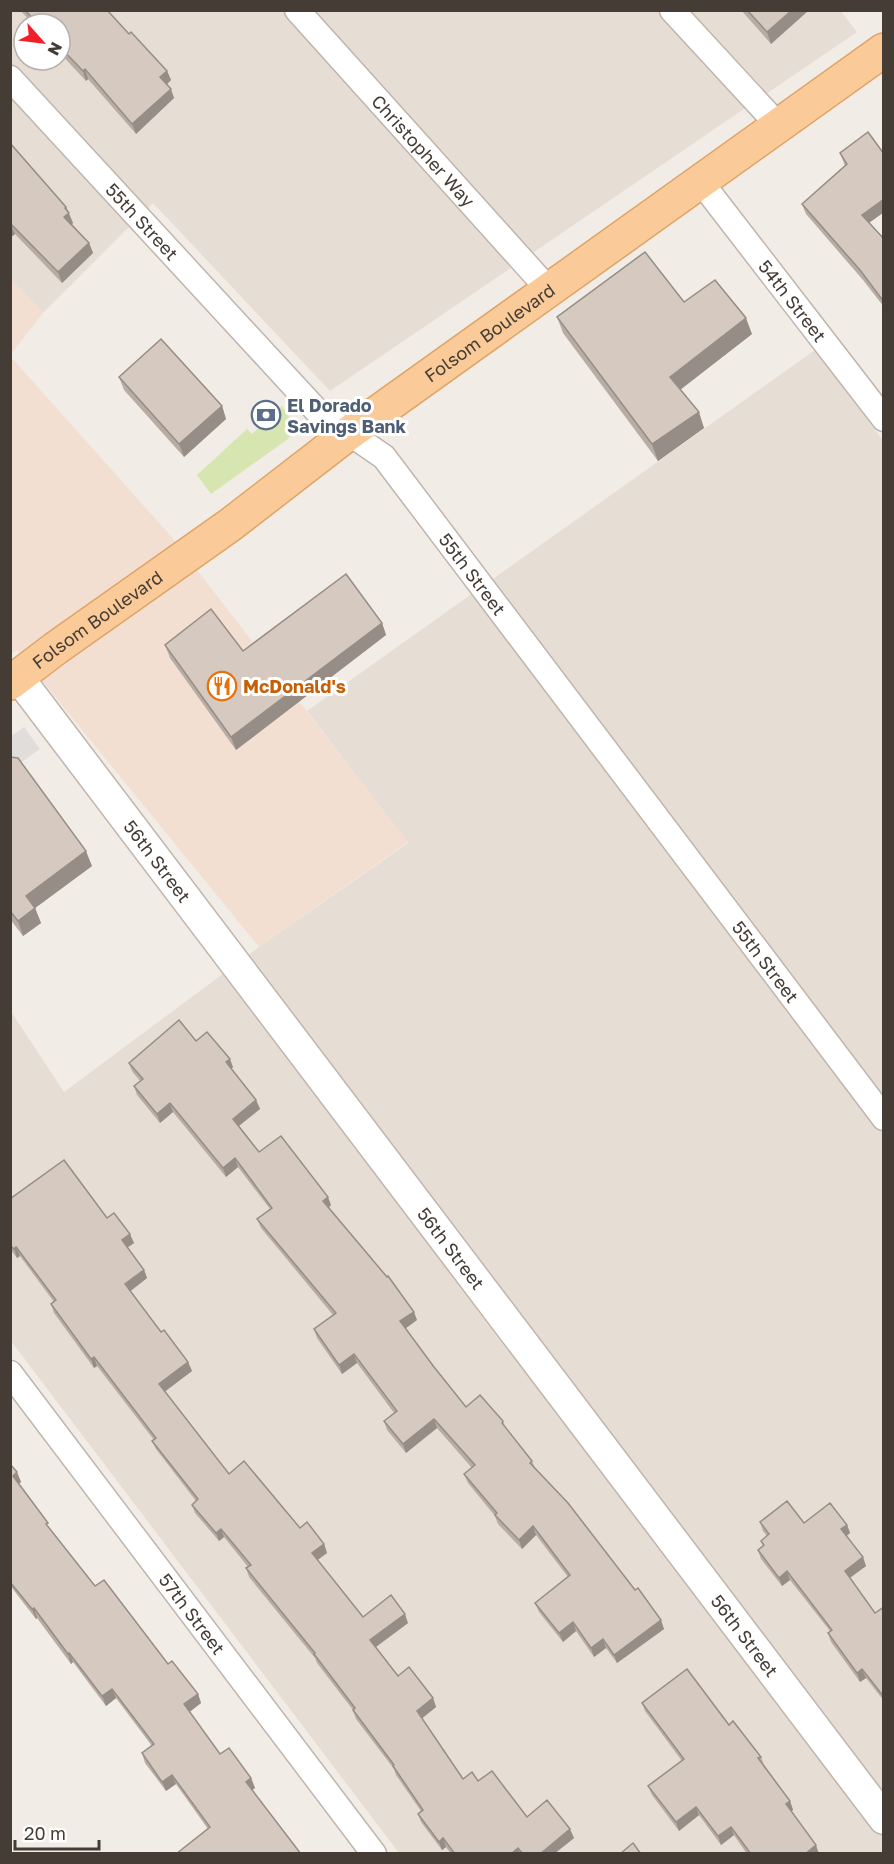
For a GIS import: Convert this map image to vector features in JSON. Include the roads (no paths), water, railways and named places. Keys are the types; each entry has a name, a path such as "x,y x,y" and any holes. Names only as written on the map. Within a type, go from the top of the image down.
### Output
{"main road":[{"name":"Folsom Boulevard","path":"14,680 230,525 349,433 884,50"}],"street":[{"name":"Christopher Way","path":"297,10 549,290"},
{"path":"672,10 778,125"},
{"name":"55th Street","path":"10,78 317,411 384,457 884,1118"},
{"name":"54th Street","path":"701,182 884,419"},
{"name":"56th Street","path":"14,680 884,1819"},
{"name":"57th Street","path":"10,1373 374,1854"}],"place":[{"name":"El Dorado Savings Bank","path":"266,415"},
{"name":"McDonald's","path":"222,686"}]}
